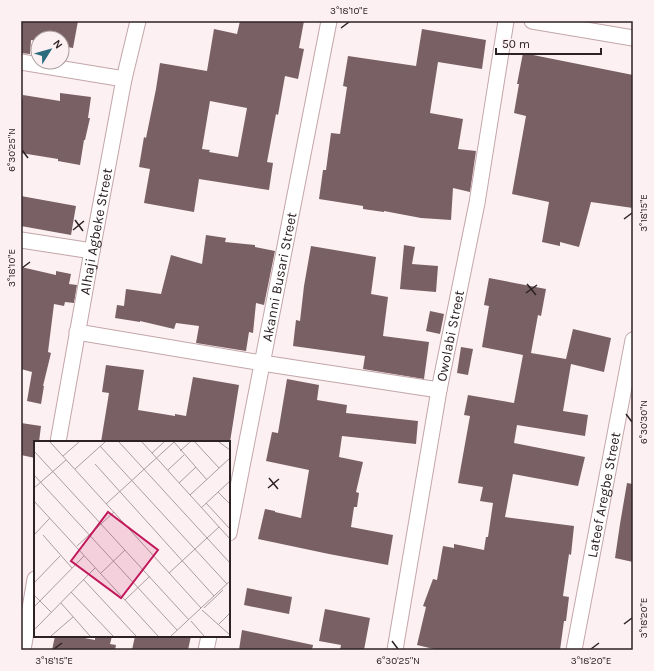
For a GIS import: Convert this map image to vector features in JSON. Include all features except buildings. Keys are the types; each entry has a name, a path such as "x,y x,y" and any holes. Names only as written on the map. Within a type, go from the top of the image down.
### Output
{"street":[{"name":"Alhaji Agbeke Street","path":"58,441 124,79 138,21"},
{"name":"Akanni Busari Street","path":"230,528 330,21"},
{"name":"Owolabi Street","path":"395,650 439,390 478,203 506,21"},
{"path":"532,21 633,38"},
{"path":"21,62 124,79"},
{"path":"21,240 92,252"},
{"path":"77,332 262,363 439,390"},
{"name":"Lateef Aregbe Street","path":"574,650 633,340"},
{"path":"23,650 34,585"},
{"path":"206,650 209,637"}]}
